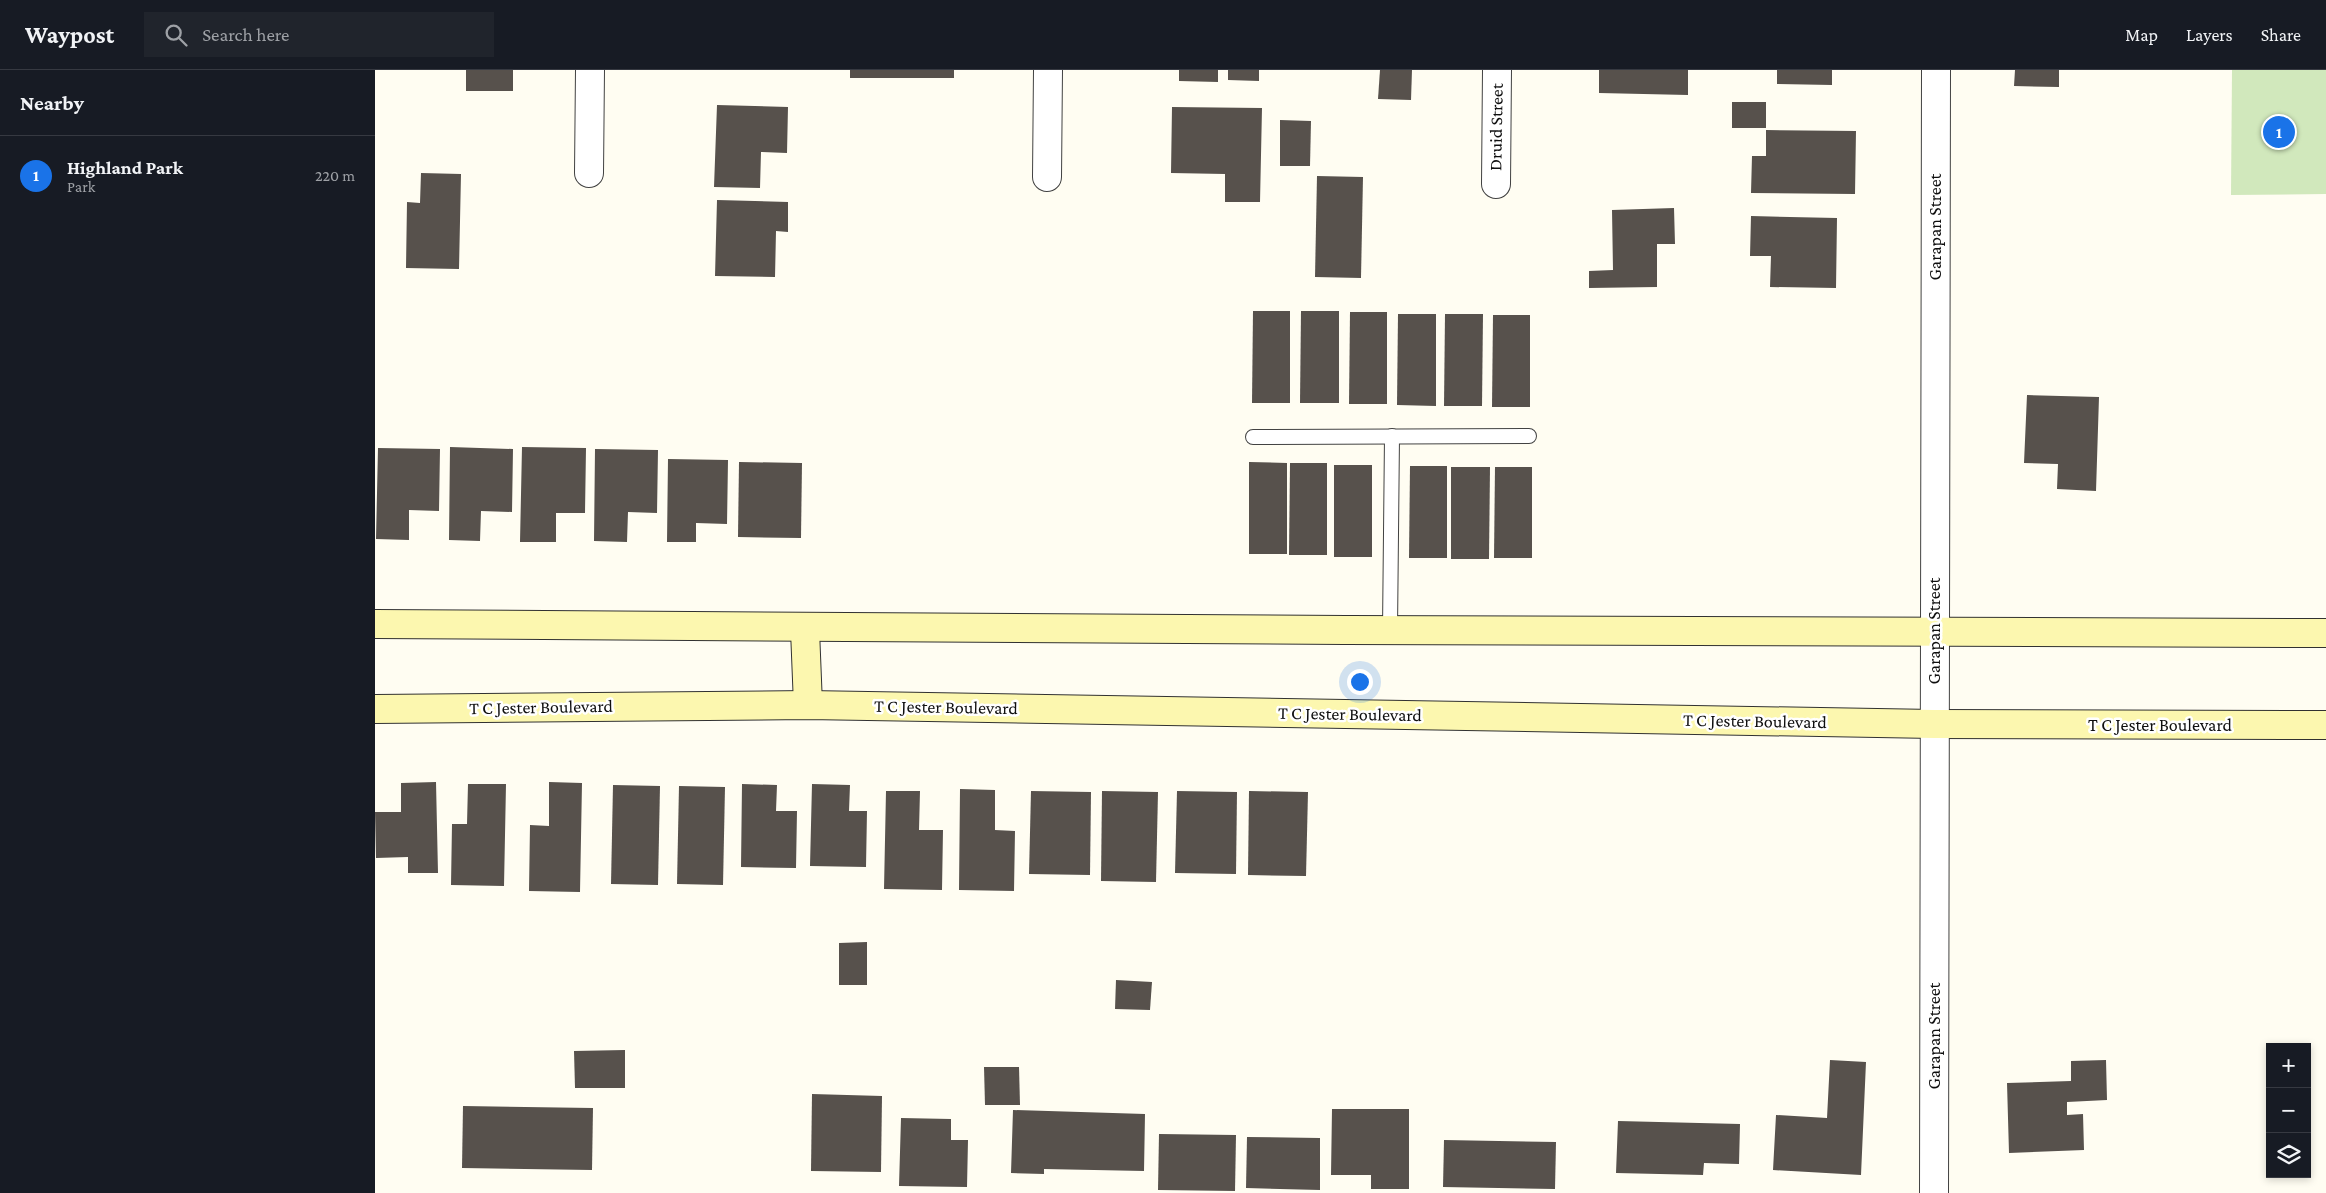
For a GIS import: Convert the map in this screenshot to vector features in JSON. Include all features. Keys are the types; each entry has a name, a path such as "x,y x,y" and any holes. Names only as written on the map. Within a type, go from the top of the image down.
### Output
{"main road":[{"path":"375,624 805,630 1934,630 2326,633"},
{"path":"805,630 808,705"},
{"name":"T C Jester Boulevard","path":"375,709 808,705 1934,724 2326,725"}],"street":[{"path":"589,173 590,70"},
{"path":"1047,177 1048,70"},
{"name":"Druid Street","path":"1495,184 1497,70"},
{"name":"Garapan Street","path":"1933,1193 1936,70"}],"lane":[{"path":"1253,436 1529,436"},
{"path":"1390,630 1392,436"}],"green space":[{"path":"2232,70 2326,70 2326,194 2231,195"}],"building":[{"path":"466,70 513,70 513,91 466,91"},
{"path":"850,70 954,70 954,78 850,78"},
{"path":"1179,70 1218,70 1218,82 1179,81"},
{"path":"1228,70 1259,70 1259,81 1228,80"},
{"path":"1380,70 1412,70 1411,100 1378,99"},
{"path":"1599,70 1688,70 1688,95 1599,93"},
{"path":"1777,70 1832,70 1832,85 1777,84"},
{"path":"2015,70 2059,70 2059,87 2014,86"},
{"path":"1732,102 1766,102 1766,128 1732,128"},
{"path":"717,105 788,107 787,153 761,152 760,188 714,187"},
{"path":"1172,107 1262,108 1260,202 1225,202 1225,174 1171,173"},
{"path":"1280,120 1311,121 1310,166 1280,166"},
{"path":"1766,130 1856,131 1855,194 1751,193 1752,156 1766,156"},
{"path":"421,173 461,174 459,269 406,268 407,202 420,203"},
{"path":"1317,176 1363,177 1361,278 1315,277"},
{"path":"717,200 788,202 788,232 776,231 775,277 715,276"},
{"path":"1674,208 1675,244 1657,244 1657,287 1589,288 1589,271 1613,270 1612,210"},
{"path":"1751,216 1837,218 1836,288 1770,287 1771,256 1750,256"},
{"path":"1253,311 1290,311 1290,403 1252,403"},
{"path":"1301,311 1339,311 1339,403 1300,403"},
{"path":"1350,312 1387,312 1387,404 1349,404"},
{"path":"1398,314 1436,314 1436,406 1397,405"},
{"path":"1445,314 1483,314 1482,406 1444,406"},
{"path":"1493,315 1530,315 1530,407 1492,407"},
{"path":"2027,395 2099,397 2096,491 2057,489 2058,464 2024,463"},
{"path":"450,447 513,449 512,512 481,511 480,541 449,540"},
{"path":"522,447 586,448 585,513 556,513 556,542 520,542"},
{"path":"378,448 440,449 439,511 409,510 409,540 376,539"},
{"path":"595,449 658,450 657,513 628,512 627,542 594,541"},
{"path":"668,459 728,460 727,524 696,523 696,542 667,542"},
{"path":"739,462 802,463 801,538 738,537"},
{"path":"1249,462 1287,463 1287,554 1249,554"},
{"path":"1290,463 1327,463 1327,555 1289,555"},
{"path":"1334,465 1372,465 1372,557 1334,557"},
{"path":"1410,466 1447,466 1447,558 1409,558"},
{"path":"1451,467 1490,467 1489,559 1451,559"},
{"path":"1495,467 1532,467 1532,558 1494,558"},
{"path":"436,782 438,873 408,873 408,857 376,858 375,812 401,812 401,783"},
{"path":"549,782 582,783 580,892 529,891 530,825 549,826"},
{"path":"468,784 506,784 504,886 451,885 452,824 467,824"},
{"path":"742,784 777,785 776,811 797,811 796,868 741,867"},
{"path":"812,784 850,785 849,811 867,811 866,867 810,866"},
{"path":"613,785 660,786 658,885 611,884"},
{"path":"679,786 725,787 723,885 677,884"},
{"path":"960,789 995,790 995,830 1015,831 1014,891 959,890"},
{"path":"886,791 920,791 919,830 943,830 942,890 884,889"},
{"path":"1031,791 1091,792 1090,875 1029,874"},
{"path":"1102,791 1158,792 1156,882 1101,881"},
{"path":"1177,791 1237,792 1236,874 1175,873"},
{"path":"1249,791 1308,792 1306,876 1248,875"},
{"path":"867,942 867,985 839,985 839,943"},
{"path":"1116,980 1152,982 1150,1010 1115,1009"},
{"path":"625,1050 625,1088 575,1088 574,1051"},
{"path":"1830,1060 1866,1062 1861,1175 1773,1170 1776,1115 1827,1118"},
{"path":"2106,1060 2107,1100 2067,1102 2067,1115 2083,1114 2084,1150 2009,1153 2007,1083 2071,1081 2071,1061"},
{"path":"984,1067 1019,1067 1020,1105 985,1105"},
{"path":"812,1094 882,1096 881,1172 811,1171"},
{"path":"463,1106 593,1108 592,1170 462,1168"},
{"path":"1332,1109 1409,1109 1409,1189 1371,1189 1371,1175 1331,1175"},
{"path":"1013,1110 1145,1114 1144,1171 1044,1169 1044,1174 1011,1173"},
{"path":"901,1118 951,1119 951,1140 968,1140 967,1187 899,1186"},
{"path":"1618,1121 1740,1124 1739,1164 1704,1163 1703,1175 1616,1173"},
{"path":"1159,1134 1236,1135 1235,1191 1158,1190"},
{"path":"1247,1137 1320,1138 1320,1190 1246,1188"},
{"path":"1444,1140 1556,1142 1555,1189 1443,1187"}],"place":[{"name":"Highland Park","path":"2279,132"}]}
